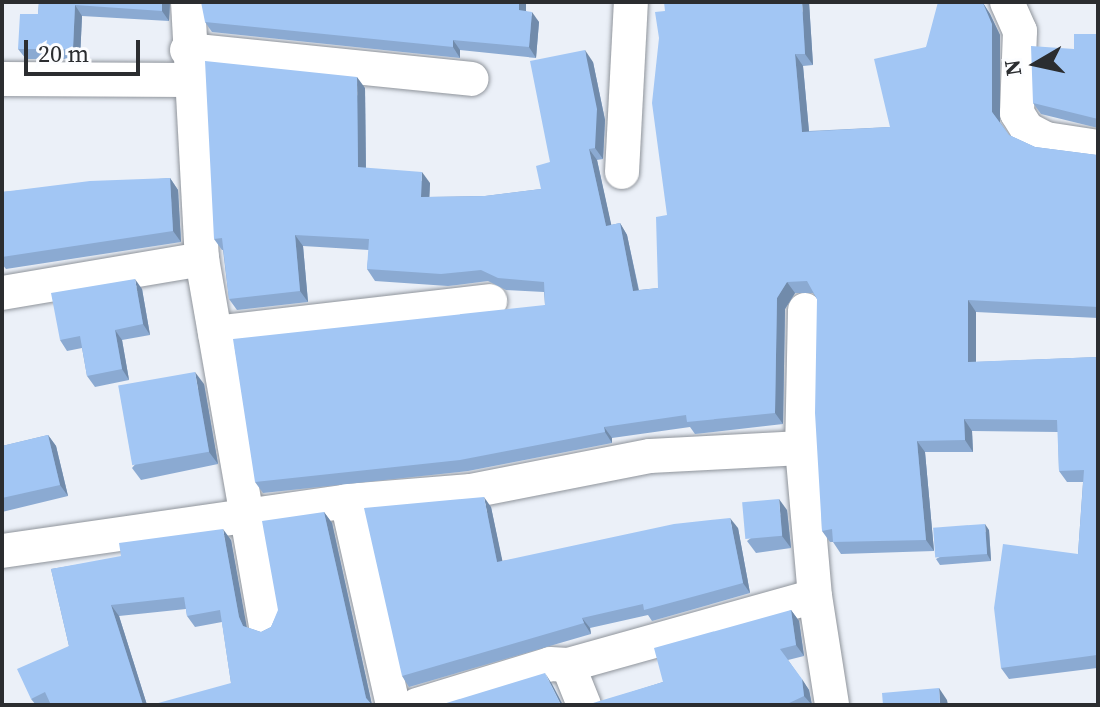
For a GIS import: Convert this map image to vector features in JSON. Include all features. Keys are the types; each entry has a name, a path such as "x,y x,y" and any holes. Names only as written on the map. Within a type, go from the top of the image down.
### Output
{"street":[{"path":"188,2 188,65 202,259 244,518 266,624"},
{"path":"622,172 631,2"},
{"path":"1007,2 1020,31 1017,113 1027,129 1046,139 1098,147"},
{"path":"2,79 188,65 472,79"},
{"path":"2,293 202,259"},
{"path":"215,333 490,301"},
{"path":"805,310 802,448 815,596 832,705"},
{"path":"2,551 347,501 471,491 650,456 802,448"},
{"path":"347,501 393,705"},
{"path":"417,705 458,699 550,664 568,665 815,596"},
{"path":"568,665 584,705"}],"building":[{"path":"39,2 162,2 162,11 75,5 73,49 18,49 20,14 38,14"},
{"path":"201,2 519,2 519,10 532,12 529,47 453,40 453,47 205,22"},
{"path":"664,2 802,2 805,54 795,54 802,132 890,127 874,59 926,47 938,2 983,3 992,24 992,112 1009,135 1035,147 1098,153 1098,307 968,300 968,362 1098,357 1098,690 1097,655 1001,668 994,608 1003,544 1078,554 1084,470 1059,471 1057,420 964,419 965,440 917,441 926,540 833,542 832,529 822,531 815,413 817,299 807,281 787,282 777,298 775,413 687,422 686,415 604,427 605,432 460,460 255,482 233,339 545,305 544,282 498,278 481,270 441,274 367,269 369,239 295,235 300,291 229,299 222,238 214,239 205,61 357,77 358,167 422,172 421,197 485,196 541,189 536,166 550,162 530,61 585,50 597,109 595,148 589,149 606,226 620,223 633,291 658,288 656,217 667,215 652,103 659,38 655,12 665,11"},
{"path":"1074,34 1098,34 1098,119 1033,103 1031,46 1074,49"},
{"path":"170,178 173,231 2,257 2,192 90,181"},
{"path":"135,279 143,324 115,330 122,369 87,376 80,336 60,340 51,293"},
{"path":"195,372 209,452 132,465 118,386"},
{"path":"48,435 60,485 2,498 2,446"},
{"path":"484,497 497,562 674,524 730,518 743,583 644,610 643,604 582,618 584,623 402,676 364,508"},
{"path":"779,499 782,536 745,539 742,502"},
{"path":"324,512 366,698 372,705 151,705 231,683 220,610 187,616 184,597 111,605 143,705 51,705 45,692 31,699 17,669 69,646 51,569 121,556 119,543 223,529 239,617 243,626 261,632 271,627 278,610 262,521"},
{"path":"985,524 987,554 935,558 933,528"},
{"path":"791,610 796,645 780,649 802,679 804,696 785,705 591,705 663,682 654,648"},
{"path":"545,673 561,705 440,705"},
{"path":"939,688 940,705 883,705 882,693"}]}
